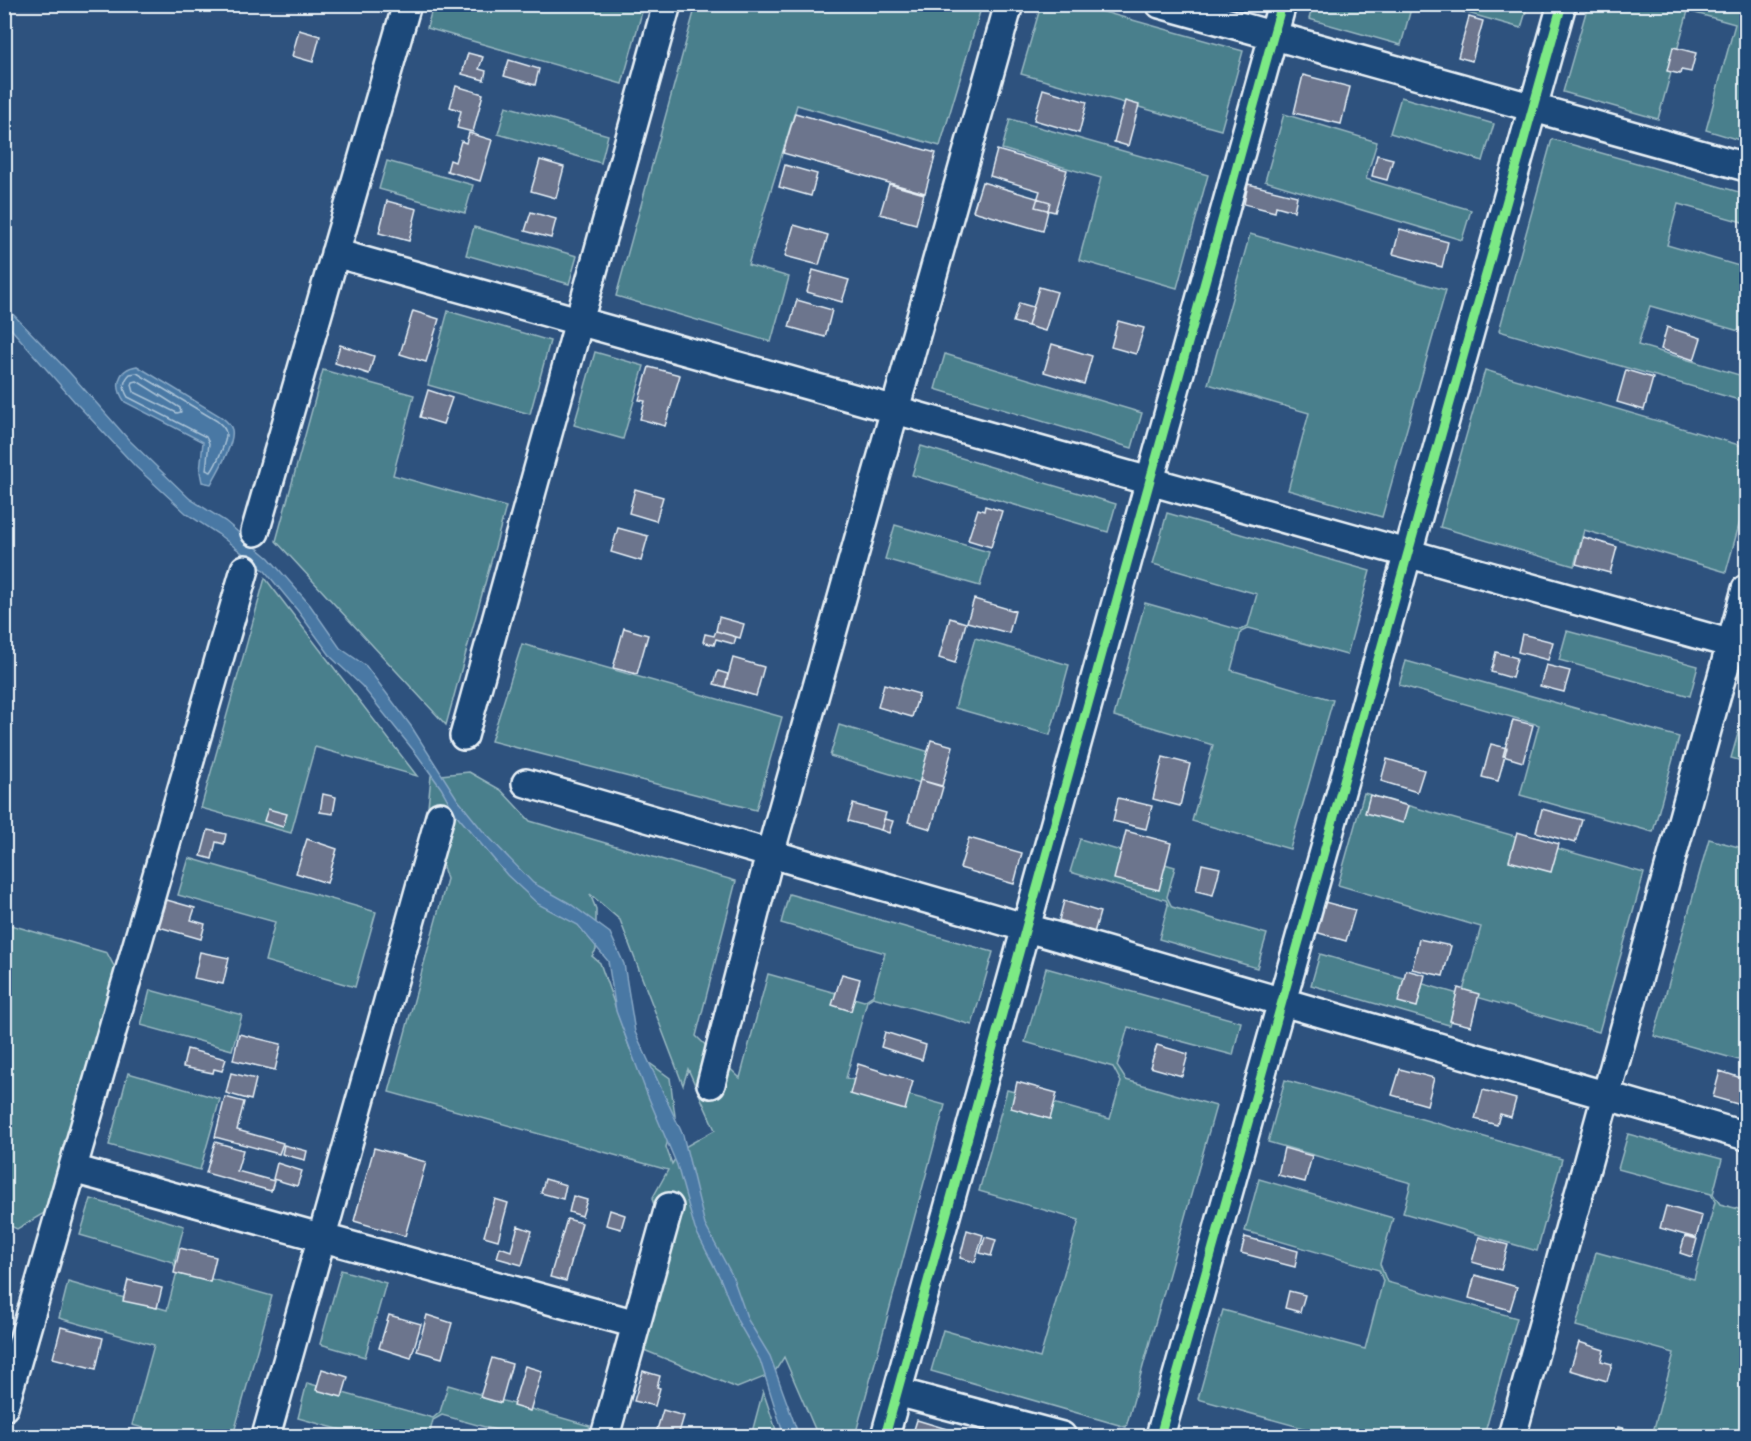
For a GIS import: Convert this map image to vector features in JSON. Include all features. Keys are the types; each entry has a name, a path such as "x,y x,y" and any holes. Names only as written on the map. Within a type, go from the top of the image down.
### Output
{"street":[{"path":"255,532 407,4"},
{"path":"464,736 667,4"},
{"path":"711,1084 770,854 1009,4"},
{"path":"1160,4 1746,167"},
{"path":"885,1437 1282,4"},
{"path":"1160,1437 1562,4"},
{"path":"335,253 1739,646"},
{"path":"4,1407 245,569"},
{"path":"1512,1437 1606,1096 1739,646 1746,589"},
{"path":"526,783 1746,1136"},
{"path":"266,1437 440,816"},
{"path":"73,1169 636,1324"},
{"path":"605,1437 669,1208"},
{"path":"897,1392 1062,1437"}],"green space":[{"path":"1313,4 1412,5 1401,45 1309,19"},
{"path":"1528,4 1521,28 1439,5"},
{"path":"433,5 618,5 642,12 622,84 427,28"},
{"path":"696,5 982,5 940,146 797,105 748,265 789,277 771,342 616,296"},
{"path":"1041,5 1079,5 1243,51 1221,130 1021,74"},
{"path":"1588,5 1746,5 1746,142 1706,130 1735,24 1688,11 1658,119 1563,92"},
{"path":"1401,97 1494,124 1483,161 1390,133"},
{"path":"506,106 608,135 601,163 498,134"},
{"path":"1284,114 1377,142 1366,179 1471,210 1462,240 1265,181"},
{"path":"1010,119 1208,175 1177,288 1079,260 1101,178 1002,149"},
{"path":"1552,139 1746,194 1746,223 1678,204 1667,245 1746,268 1746,333 1650,306 1638,345 1746,377 1746,402 1499,331"},
{"path":"387,161 473,185 465,213 379,189"},
{"path":"474,227 577,256 569,284 466,255"},
{"path":"1250,234 1446,290 1382,517 1288,490 1309,413 1208,384"},
{"path":"448,311 550,341 530,414 428,385"},
{"path":"595,352 644,366 623,439 574,425"},
{"path":"945,354 1142,413 1132,448 935,389"},
{"path":"323,370 414,395 393,475 506,507 446,725 276,541"},
{"path":"1485,370 1746,447 1746,500 1726,572 1584,530 1574,566 1440,527"},
{"path":"921,446 1116,504 1108,532 912,475"},
{"path":"1167,513 1370,571 1347,655 1249,628 1241,632 1231,670 1333,700 1290,849 1192,821 1213,745 1114,716 1145,603 1240,630 1248,626 1257,594 1153,564"},
{"path":"895,525 989,552 980,586 885,559"},
{"path":"265,578 417,776 315,747 291,833 201,808"},
{"path":"1567,631 1698,666 1690,696 1559,660"},
{"path":"975,638 1069,665 1050,735 955,708"},
{"path":"522,644 782,717 756,810 491,741"},
{"path":"1406,661 1679,737 1653,832 1520,795 1539,725 1399,685"},
{"path":"1741,723 1746,725 1746,762 1731,758"},
{"path":"839,725 933,753 924,784 830,756"},
{"path":"469,772 501,790 530,821 736,881 696,1036 740,1078 768,974 864,1001 873,995 885,953 781,923 789,894 993,952 972,1025 873,997 867,1001 846,1078 945,1105 855,1436 818,1436 784,1357 774,1373 737,1388 639,1348 669,1244 652,1199 668,1170 389,1092 447,879 427,818 431,776","holes":["590,894 620,920 683,1085 688,1069 715,1130 681,1149 672,1164 666,1147 675,1116 670,1078 630,1049 600,963 592,956 596,950 596,909"]},
{"path":"1364,793 1644,873 1599,1032 1463,993 1457,996 1449,1025 1311,985 1320,954 1458,994 1463,991 1481,927 1338,885"},
{"path":"1080,839 1175,867 1167,897 1172,907 1267,934 1257,968 1159,939 1168,905 1166,900 1070,872"},
{"path":"1709,839 1746,849 1746,1062 1654,1036"},
{"path":"189,858 376,912 355,987 265,961 275,922 178,895"},
{"path":"4,923 107,953 124,985 51,1209 17,1229 4,1223"},
{"path":"1046,968 1241,1022 1233,1055 1128,1027 1117,1066 1126,1080 1216,1106 1126,1427 931,1371 943,1330 1040,1358 1079,1220 979,1191 1007,1090 1110,1119 1121,1082 1113,1067 1025,1042"},
{"path":"150,990 242,1015 232,1050 141,1025"},
{"path":"128,1073 220,1099 200,1170 109,1145"},
{"path":"1285,1080 1562,1159 1537,1251 1403,1213 1411,1183 1268,1142"},
{"path":"1628,1134 1722,1159 1713,1194 1720,1204 1746,1211 1746,1436 1652,1436 1674,1353 1576,1326 1596,1252 1694,1279 1715,1202 1711,1194 1618,1169"},
{"path":"1259,1179 1393,1218 1380,1264 1387,1282 1517,1318 1484,1436 1332,1436 1198,1399 1223,1310 1365,1349 1383,1281 1379,1270 1245,1231"},
{"path":"91,1199 184,1226 175,1260 179,1270 272,1296 233,1436 173,1436 132,1425 154,1345 59,1318 68,1282 167,1310 177,1272 173,1262 80,1235"},
{"path":"341,1270 386,1283 365,1357 320,1344"},
{"path":"307,1383 433,1418 440,1412 448,1385 590,1426 587,1436 517,1436 442,1415 433,1420 429,1436 363,1436 298,1418"},
{"path":"763,1391 778,1436 751,1436"}],"water":[{"path":"4,305 69,372 129,440 190,499 225,521 269,558 310,605 340,648 366,666 411,726 458,800 482,830 533,883 569,903 610,933 624,964 635,1032 683,1135 705,1225 732,1275 748,1320 770,1356 799,1436 784,1436 760,1360 738,1322 720,1278 695,1229 677,1165 616,1011 608,961 578,925 538,904 507,875 455,813 441,788 418,756 362,686 332,658 265,571 218,534 187,514 136,467 5,322"},
{"path":"137,366 220,416 230,426 231,442 211,484 202,482 200,472 203,442 125,402 119,390 119,380 125,371"}],"building":[{"path":"1469,17 1483,21 1472,61 1458,57"},
{"path":"299,30 320,36 313,62 292,56"},
{"path":"1673,47 1696,53 1691,72 1681,70 1680,74 1667,71"},
{"path":"468,53 483,57 479,69 486,71 484,80 462,74"},
{"path":"509,60 539,69 535,85 504,76"},
{"path":"1303,75 1350,87 1341,124 1294,113"},
{"path":"456,86 483,94 473,132 457,128 461,111 450,107"},
{"path":"1043,89 1087,102 1079,133 1034,120"},
{"path":"1125,101 1139,105 1128,146 1114,142"},
{"path":"795,113 936,153 925,193 783,153"},
{"path":"469,133 492,140 480,181 447,171 450,160 455,162 461,141 466,143"},
{"path":"997,150 1067,170 1055,212 1035,207 1040,191 990,176"},
{"path":"1377,155 1393,159 1387,180 1372,176"},
{"path":"540,160 564,167 556,198 531,191"},
{"path":"785,165 817,174 811,196 779,187"},
{"path":"982,182 1050,202 1043,231 973,211"},
{"path":"889,184 924,194 916,224 880,214"},
{"path":"1248,184 1297,196 1294,211 1276,206 1275,212 1244,204"},
{"path":"387,201 417,209 409,241 379,233"},
{"path":"531,212 556,219 551,238 525,231"},
{"path":"794,225 828,235 819,265 785,256"},
{"path":"1400,229 1448,242 1442,267 1393,254"},
{"path":"813,270 849,280 842,302 807,292"},
{"path":"1039,287 1057,292 1045,331 1028,326"},
{"path":"797,300 832,310 825,337 789,327"},
{"path":"1019,303 1033,307 1028,326 1013,322"},
{"path":"413,311 439,319 426,362 400,354"},
{"path":"1118,321 1144,328 1136,354 1111,347"},
{"path":"1667,327 1701,338 1694,360 1661,349"},
{"path":"1052,344 1092,356 1084,384 1044,372"},
{"path":"340,345 374,356 369,374 335,363"},
{"path":"649,367 680,375 665,426 640,419 645,401 639,400"},
{"path":"1626,370 1653,378 1644,410 1617,402"},
{"path":"428,390 452,398 443,424 420,417"},
{"path":"635,489 663,497 656,521 629,513"},
{"path":"985,506 1002,511 991,547 968,540 978,509 984,511"},
{"path":"618,528 648,536 641,561 611,552"},
{"path":"1583,537 1617,547 1610,573 1576,564"},
{"path":"974,599 1015,611 1009,633 967,622"},
{"path":"719,617 744,624 740,638 716,631"},
{"path":"950,618 966,623 955,663 939,658"},
{"path":"624,628 648,635 637,674 613,668"},
{"path":"716,631 736,637 734,644 716,639 714,645 703,642 705,634 714,636"},
{"path":"1522,634 1553,642 1548,660 1518,652"},
{"path":"1496,652 1517,658 1512,678 1491,672"},
{"path":"733,658 764,667 756,696 725,687"},
{"path":"1546,665 1570,671 1564,692 1540,686"},
{"path":"718,671 728,674 725,687 714,684"},
{"path":"884,684 919,694 912,717 878,707"},
{"path":"1513,720 1533,725 1523,762 1503,756"},
{"path":"931,740 953,746 942,786 920,780"},
{"path":"1491,744 1507,748 1498,781 1482,777"},
{"path":"1163,757 1190,764 1180,806 1153,799"},
{"path":"1387,759 1424,770 1417,792 1381,781"},
{"path":"920,780 943,787 931,829 908,822"},
{"path":"323,794 336,797 333,814 320,812"},
{"path":"1370,795 1408,806 1403,823 1365,813"},
{"path":"1118,798 1152,806 1146,829 1113,821"},
{"path":"853,804 886,813 881,830 848,821"},
{"path":"268,809 287,814 283,827 264,821"},
{"path":"1542,809 1582,820 1575,843 1536,832"},
{"path":"884,819 893,821 889,833 881,830"},
{"path":"208,830 226,834 224,844 216,842 212,859 201,856"},
{"path":"1126,831 1171,843 1159,890 1114,879"},
{"path":"1517,832 1559,844 1551,872 1509,861"},
{"path":"969,838 1022,853 1014,884 960,868"},
{"path":"307,839 337,849 327,883 296,873"},
{"path":"1202,864 1220,868 1213,895 1196,891"},
{"path":"167,900 195,908 191,920 205,924 201,939 159,927"},
{"path":"1317,900 1355,910 1346,941 1309,930"},
{"path":"1064,901 1100,912 1092,940 1067,932 1069,923 1059,920"},
{"path":"1419,939 1451,946 1443,976 1412,969"},
{"path":"200,952 229,958 223,984 194,978"},
{"path":"1406,970 1425,975 1417,1007 1398,1002"},
{"path":"842,974 860,979 851,1011 832,1005"},
{"path":"1458,988 1479,994 1471,1026 1450,1021"},
{"path":"885,1032 926,1045 922,1060 881,1047"},
{"path":"239,1034 281,1044 275,1070 233,1060"},
{"path":"1157,1045 1188,1054 1182,1076 1150,1067"},
{"path":"187,1049 226,1059 222,1071 214,1069 213,1073 183,1067"},
{"path":"858,1064 913,1081 905,1110 850,1094"},
{"path":"1400,1069 1434,1078 1427,1105 1392,1095"},
{"path":"1720,1071 1744,1079 1746,1071 1746,1093 1744,1093 1741,1105 1713,1097"},
{"path":"231,1073 256,1079 251,1100 226,1093"},
{"path":"1017,1082 1057,1093 1050,1119 1011,1108"},
{"path":"1483,1090 1516,1099 1511,1117 1500,1114 1497,1125 1475,1119"},
{"path":"225,1097 244,1102 237,1130 283,1143 279,1154 215,1137"},
{"path":"215,1142 243,1150 237,1171 274,1181 271,1191 206,1173"},
{"path":"284,1145 307,1151 305,1160 282,1154"},
{"path":"374,1148 426,1162 405,1236 354,1221"},
{"path":"1284,1148 1312,1156 1305,1182 1278,1175"},
{"path":"277,1163 302,1171 297,1186 273,1179"},
{"path":"545,1179 566,1185 563,1199 541,1193"},
{"path":"573,1196 587,1200 582,1216 569,1212"},
{"path":"495,1199 508,1203 498,1240 484,1236"},
{"path":"1666,1206 1702,1216 1696,1238 1660,1228"},
{"path":"610,1210 625,1215 621,1229 606,1225"},
{"path":"567,1219 582,1223 566,1281 550,1277"},
{"path":"518,1226 532,1231 522,1265 497,1258 500,1247 511,1251"},
{"path":"967,1230 983,1235 975,1262 960,1258"},
{"path":"1685,1236 1697,1239 1692,1257 1680,1253"},
{"path":"985,1237 996,1240 991,1256 980,1253"},
{"path":"1245,1237 1298,1251 1295,1267 1241,1253"},
{"path":"1479,1237 1508,1245 1501,1270 1472,1262"},
{"path":"180,1248 216,1257 210,1282 174,1273"},
{"path":"1475,1275 1517,1287 1510,1310 1469,1298"},
{"path":"128,1280 162,1288 157,1308 123,1301"},
{"path":"1289,1291 1305,1295 1300,1312 1285,1308"},
{"path":"389,1315 421,1324 411,1358 379,1348"},
{"path":"427,1315 452,1323 442,1358 417,1351"},
{"path":"61,1327 103,1338 96,1369 53,1358"},
{"path":"1579,1342 1604,1350 1601,1361 1612,1364 1607,1381 1570,1370"},
{"path":"492,1358 512,1364 501,1403 480,1397"},
{"path":"525,1366 542,1371 530,1411 513,1406"},
{"path":"322,1369 348,1377 342,1397 316,1390"},
{"path":"643,1371 660,1376 657,1387 660,1388 655,1406 634,1401"},
{"path":"663,1410 684,1416 678,1436 656,1433"},
{"path":"917,1420 950,1430 949,1436 912,1436"},
{"path":"1618,1427 1646,1434 1646,1436 1616,1436"}],"cycle path":[{"path":"885,1436 1282,4"},
{"path":"1160,1436 1562,4"}]}
